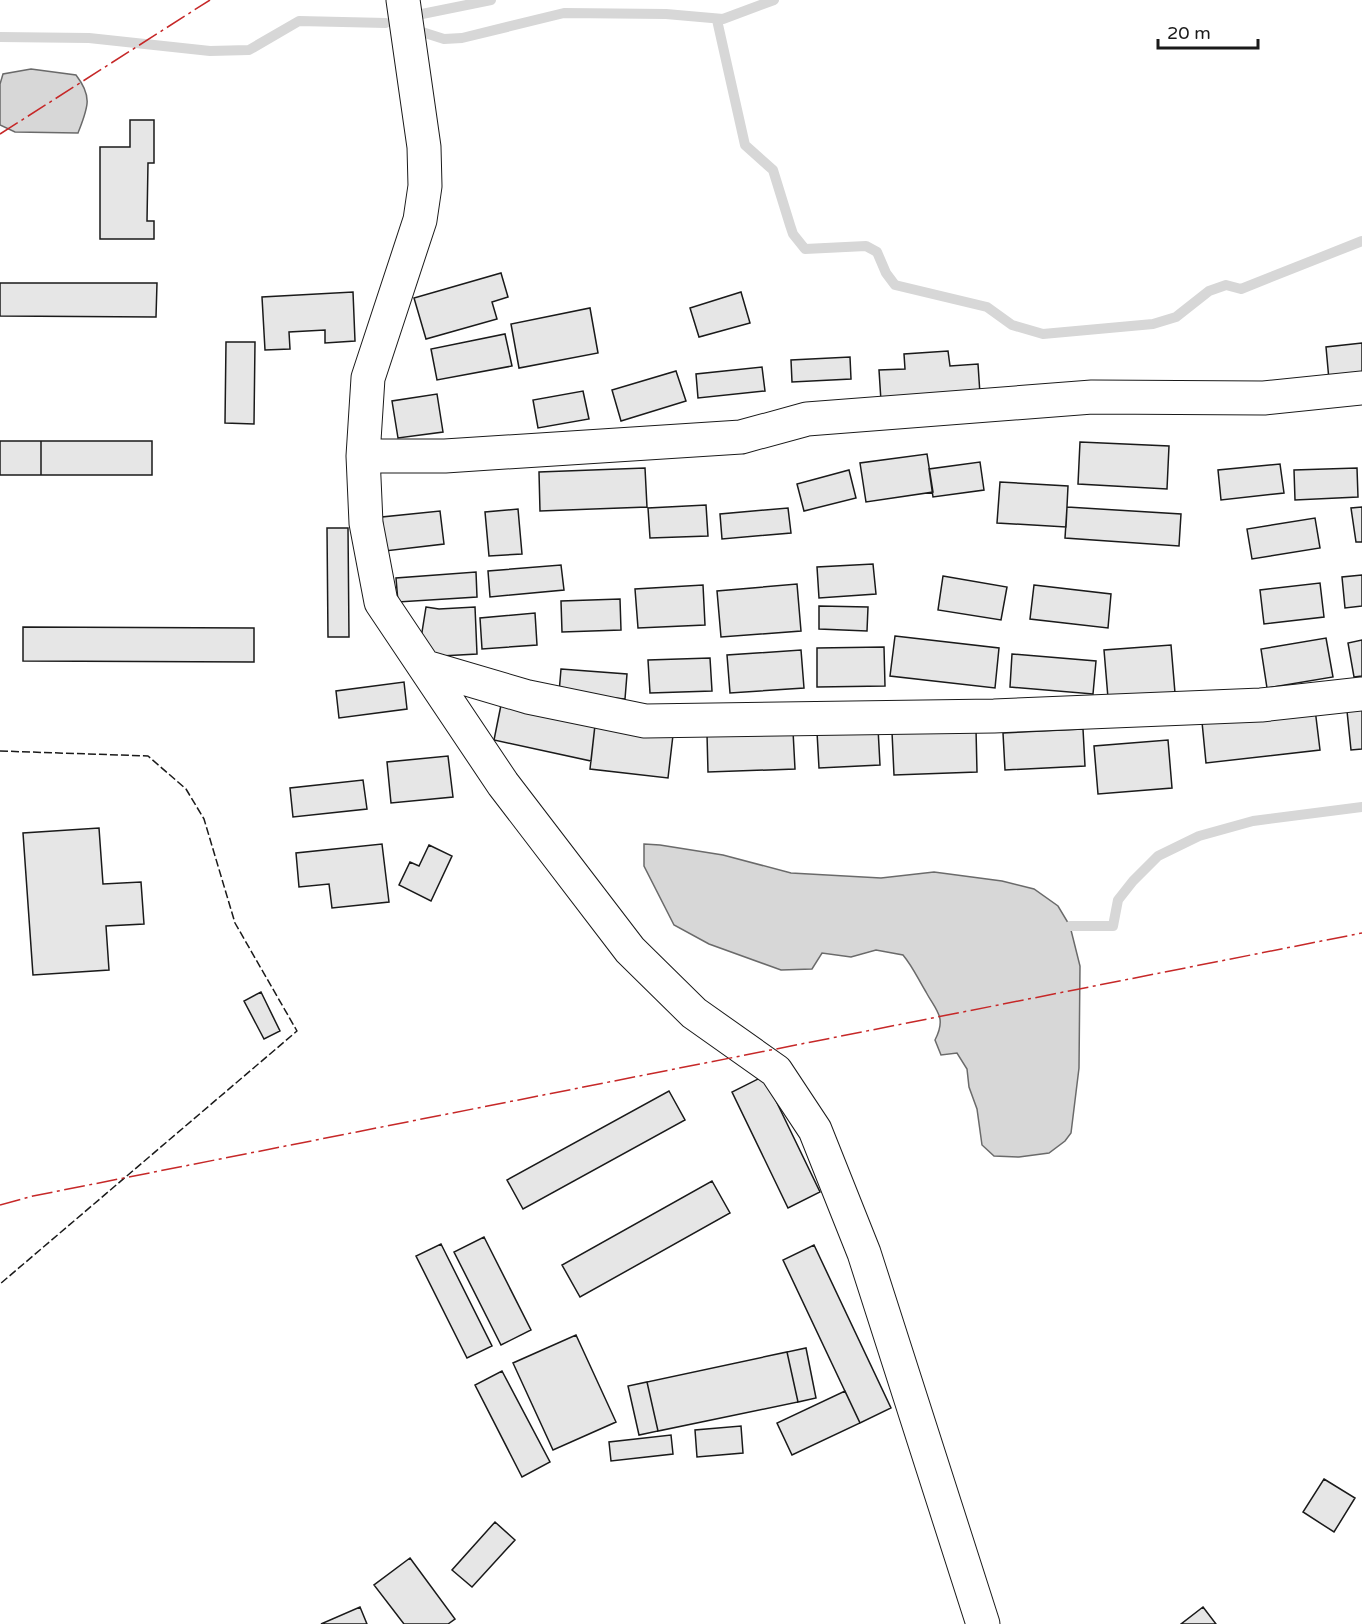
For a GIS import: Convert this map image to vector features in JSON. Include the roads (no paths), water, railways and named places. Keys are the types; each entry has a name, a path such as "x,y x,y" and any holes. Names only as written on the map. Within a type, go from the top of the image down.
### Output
{"street":[{"path":"403,0 424,147 425,186 420,220 368,378 363,456 366,523 381,602 503,784 630,950 694,1013 776,1071 815,1130 864,1253 983,1624"},
{"path":"363,456 445,456 741,437 807,419 1092,397 1264,398 1362,388"},
{"path":"426,667 528,697 645,721 994,716 1261,705 1362,694"}],"waterway":[{"path":"422,14 491,0"},
{"path":"422,32 444,39 462,38 564,13 666,14 723,19 774,0"},
{"path":"717,20 745,145 773,170 793,234 805,249 866,246 877,252 886,273 895,285 987,307 1012,325 1043,334 1153,324 1176,317 1209,291 1226,285 1241,289 1362,241"},
{"path":"0,37 89,38 210,51 249,50 299,21 386,23"},
{"path":"1070,926 1113,926 1118,900 1133,881 1158,856 1199,836 1253,821 1362,807"}]}
